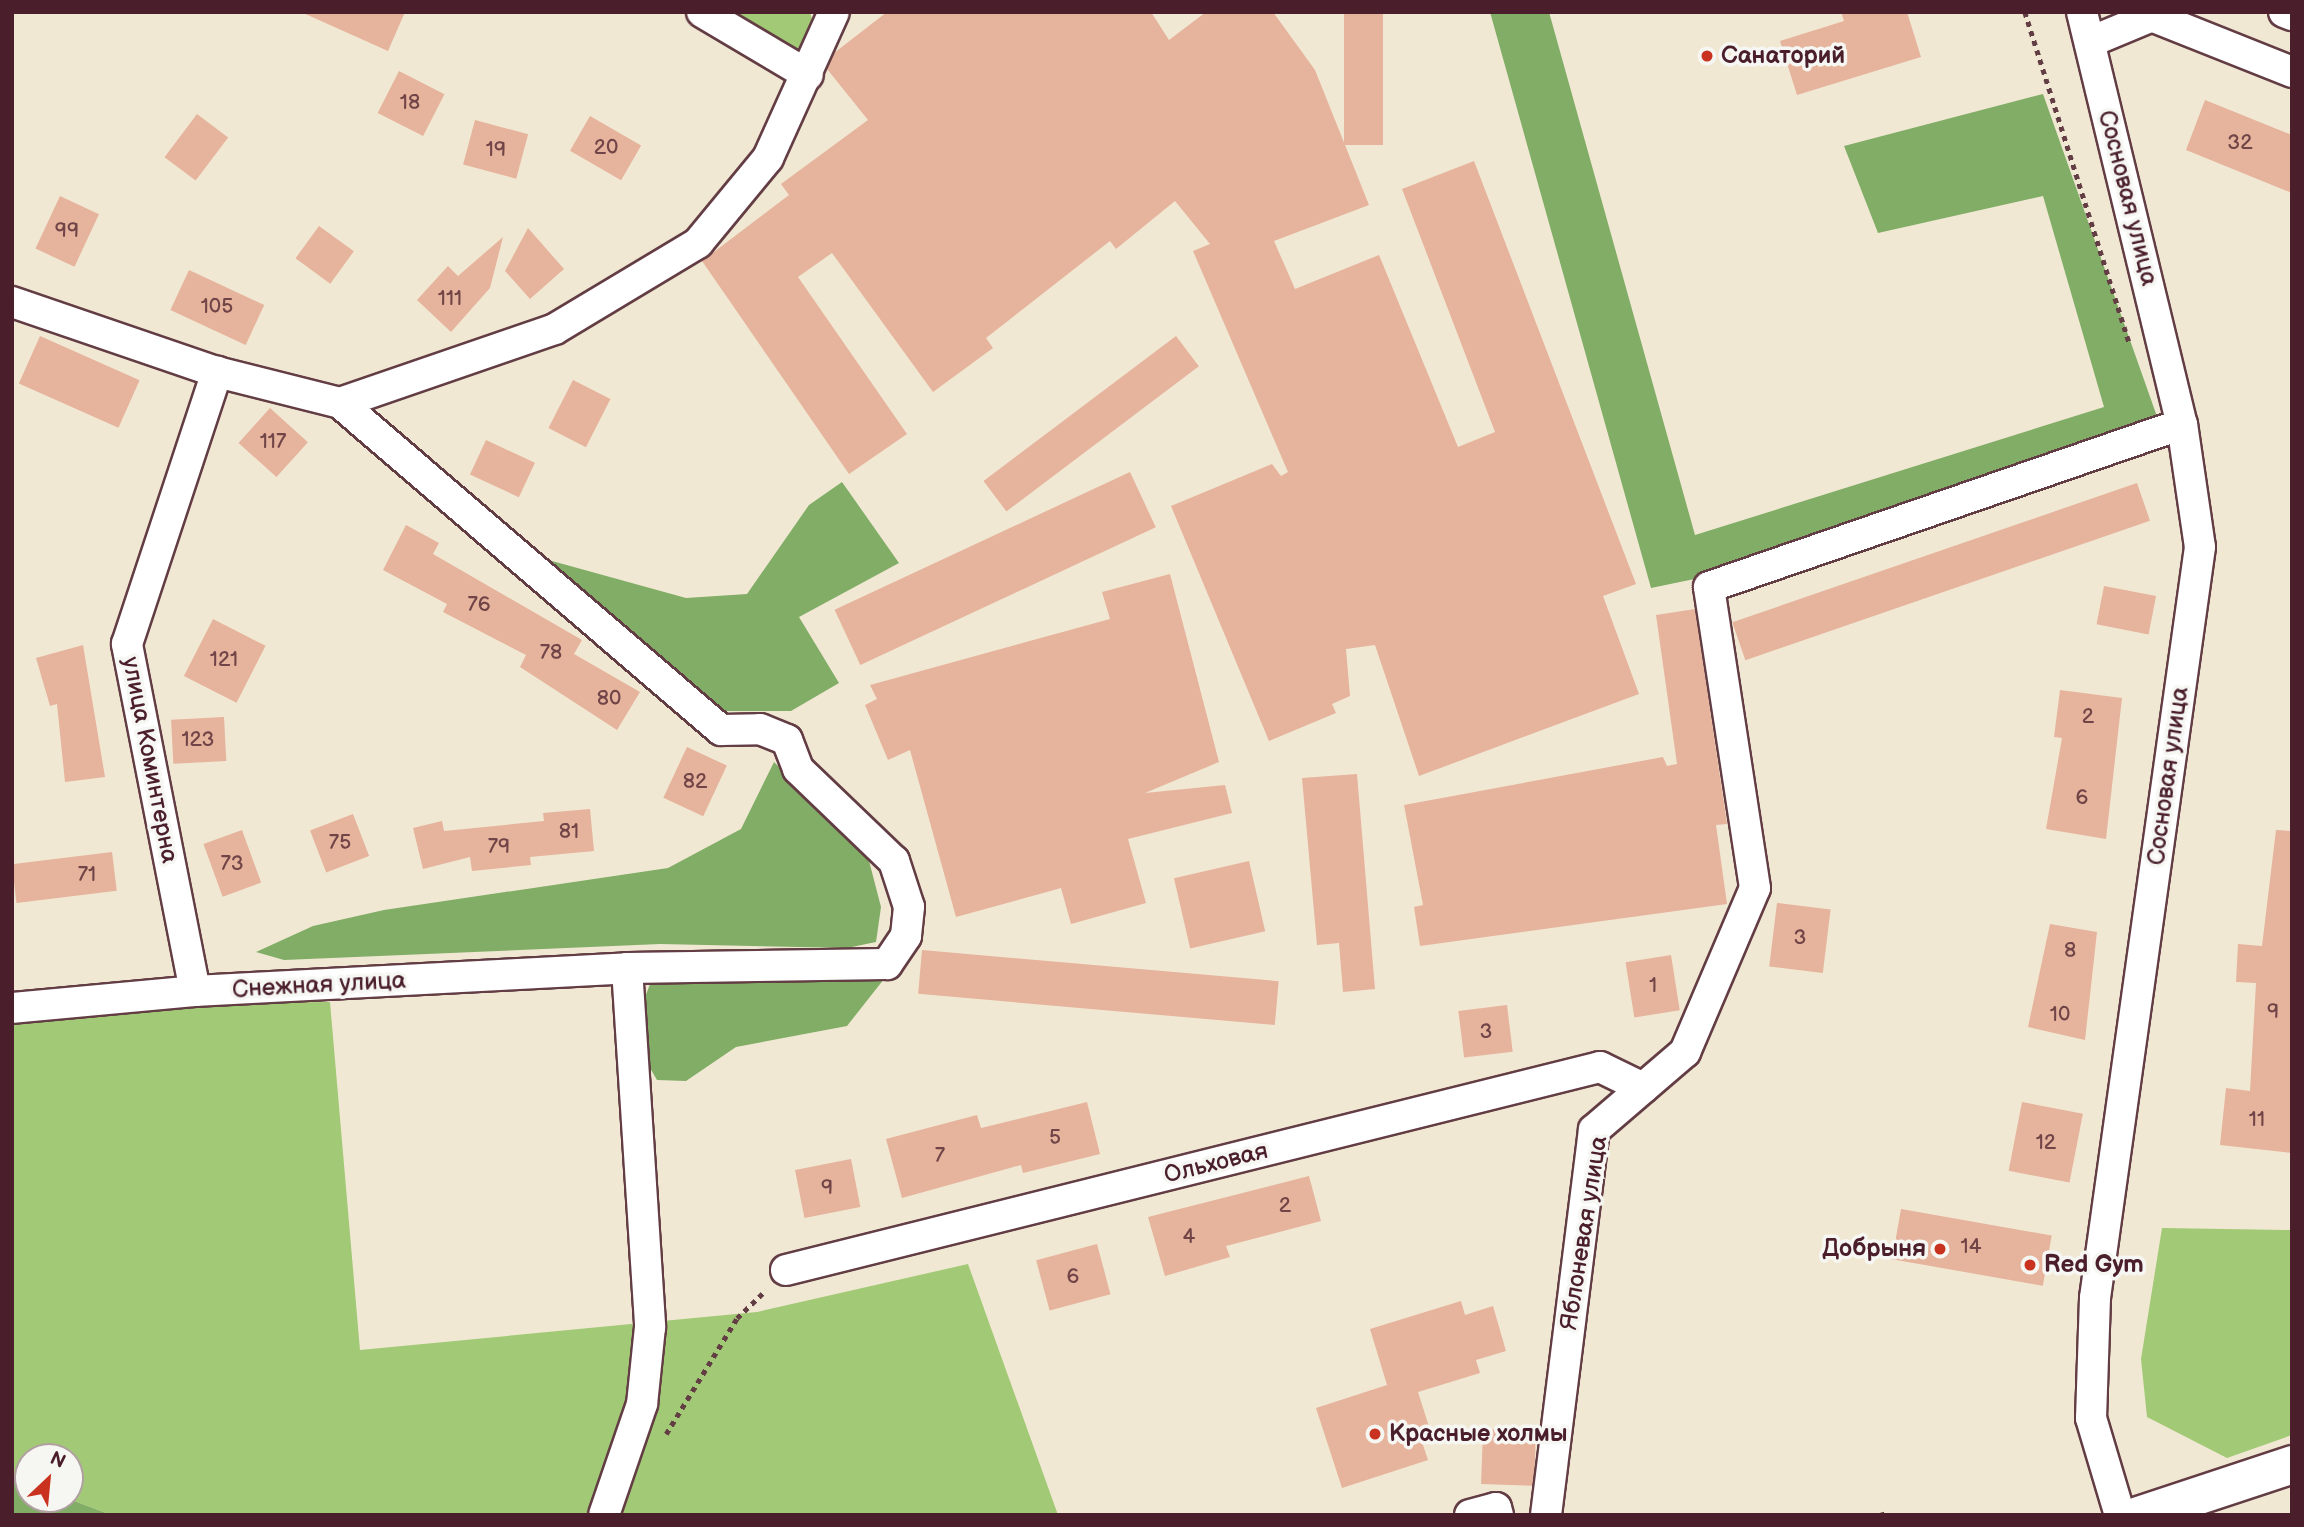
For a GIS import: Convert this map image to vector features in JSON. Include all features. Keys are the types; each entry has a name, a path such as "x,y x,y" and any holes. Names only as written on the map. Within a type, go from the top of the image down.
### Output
{"main road":[{"path":"2138,1515 2292,1464"}],"street":[{"path":"702,12 808,75"},
{"path":"12,302 217,372 340,402 555,329 698,243 768,158 808,75 834,12"},
{"name":"Сосновая улица","path":"2082,12 2182,424 2200,547 2091,1358 2091,1418 2120,1515"},
{"path":"2284,12 2292,15"},
{"path":"2090,42 2158,15 2292,72"},
{"name":"улица Коминтерна","path":"195,991 127,644 217,372"},
{"name":"Снежная улица","path":"12,1008 195,991 627,968 887,964 906,936 909,907 894,861 799,769 787,740 760,729 721,730 340,402"},
{"name":"Яблоневая улица","path":"1546,1515 1594,1130 1685,1052 1755,888 1709,587 2182,424"},
{"path":"604,1515 642,1404 650,1327 627,968"},
{"name":"Ольховая","path":"786,1270 1600,1067 1643,1088"},
{"path":"1470,1515 1496,1508 1498,1515"}],"path":[{"path":"2025,12 2133,355"},
{"path":"660,1444 689,1388 737,1318 786,1270"},
{"path":"1881,1515 1887,1513"}],"green space":[{"path":"729,12 810,12 815,30 795,54"},
{"path":"1490,12 1549,12 1695,535 2104,407 2043,196 1878,233 1844,146 2043,94 2160,425 1709,576 1651,588"},
{"path":"842,482 899,563 799,617 839,683 791,711 714,711 534,556 686,598 747,594 809,505"},
{"path":"774,762 867,853 881,907 876,942 847,948 660,944 284,960 256,952 313,926 384,910 668,868 741,829"},
{"path":"652,979 884,979 847,1026 736,1047 686,1081 657,1080 640,1051 642,1005"},
{"path":"330,1002 360,1350 757,1312 968,1264 1058,1515 111,1515 84,1505 84,1443 14,1443 14,1474 12,1473 12,1024 232,1003"},
{"path":"2162,1228 2292,1230 2292,1435 2227,1458 2147,1417 2141,1359"},
{"path":"12,1473 14,1513 84,1513 84,1505 111,1515 12,1515"}],"building":[{"path":"301,12 405,12 388,51"},
{"path":"887,12 1151,12 1169,40 1206,12 1273,12 1315,70 1369,205 1274,241 1295,289 1379,255 1458,447 1495,432 1402,189 1474,161 1636,584 1603,596 1639,694 1419,776 1375,645 1346,649 1350,696 1332,704 1336,713 1269,741 1171,506 1272,464 1281,476 1288,472 1193,251 1210,244 1175,201 1116,249 1110,241 986,338 993,348 933,392 832,253 798,277 907,434 849,474 702,261 789,195 781,184 868,120 827,69 834,53"},
{"path":"1344,12 1383,12 1383,145 1344,145"},
{"path":"1841,12 1907,12 1921,57 1797,95 1780,41 1844,21"},
{"path":"399,71 444,94 423,136 378,113"},
{"path":"2205,100 2292,135 2292,193 2186,150"},
{"path":"197,114 228,137 196,181 165,157"},
{"path":"590,116 641,146 621,180 570,151"},
{"path":"475,120 528,134 516,179 463,164"},
{"path":"60,196 99,214 74,267 35,249"},
{"path":"319,226 354,251 330,284 295,258"},
{"path":"528,228 564,269 530,299 505,271"},
{"path":"503,237 490,288 451,332 417,300 448,266 458,276"},
{"path":"189,270 264,305 246,345 170,310"},
{"path":"40,336 140,380 118,428 19,384"},
{"path":"1176,336 1199,366 1006,511 984,481"},
{"path":"573,380 610,399 586,447 548,428"},
{"path":"270,408 308,442 276,477 239,443"},
{"path":"486,440 535,463 519,497 470,474"},
{"path":"1130,472 1156,527 860,665 835,610"},
{"path":"2137,483 2150,521 1745,660 1732,622"},
{"path":"406,525 439,543 433,554 582,640 574,654 640,692 617,730 520,667 526,655 443,612 447,604 383,570"},
{"path":"1170,574 1219,762 1145,793 1225,785 1232,813 1128,839 1146,903 1071,924 1061,888 956,917 910,750 888,760 865,705 877,699 870,685 1110,619 1102,592"},
{"path":"2104,586 2156,596 2149,634 2097,624"},
{"path":"1695,609 1727,824 1716,825 1727,904 1420,946 1414,907 1423,905 1404,805 1663,757 1667,766 1677,764 1656,615"},
{"path":"213,619 266,646 237,703 184,676"},
{"path":"83,645 105,777 65,782 57,704 50,706 36,658"},
{"path":"2060,690 2122,698 2106,839 2046,829 2062,738 2054,737"},
{"path":"224,717 226,761 173,764 171,720"},
{"path":"687,747 727,766 703,816 663,798"},
{"path":"1357,774 1375,989 1343,992 1339,943 1317,945 1302,778"},
{"path":"590,809 594,851 530,857 531,865 472,871 470,857 423,869 413,828 442,821 444,831 544,821 543,813"},
{"path":"353,814 369,856 326,872 310,830"},
{"path":"242,830 261,883 223,897 203,844"},
{"path":"2276,830 2292,831 2292,1153 2220,1145 2226,1088 2250,1091 2256,983 2236,982 2238,944 2262,946"},
{"path":"112,852 117,891 17,903 12,864"},
{"path":"1249,861 1265,931 1190,948 1174,878"},
{"path":"1777,903 1831,910 1823,973 1769,967"},
{"path":"2050,924 2097,932 2085,1040 2028,1027"},
{"path":"922,950 1279,981 1275,1025 918,994"},
{"path":"1671,955 1680,1010 1634,1018 1626,962"},
{"path":"1507,1005 1513,1052 1464,1058 1458,1011"},
{"path":"1087,1102 1100,1154 1023,1173 1021,1165 902,1198 886,1139 977,1115 981,1128"},
{"path":"2022,1102 2083,1114 2070,1183 2009,1171"},
{"path":"851,1159 860,1207 804,1218 795,1170"},
{"path":"1309,1176 1321,1221 1226,1246 1230,1257 1165,1276 1148,1217"},
{"path":"1901,1209 2052,1236 2043,1286 1892,1259"},
{"path":"1097,1244 1110,1294 1050,1311 1036,1260"},
{"path":"1461,1301 1465,1315 1493,1306 1506,1351 1476,1360 1480,1373 1418,1392 1431,1433 1420,1436 1428,1460 1342,1488 1316,1408 1387,1385 1370,1329"},
{"path":"1483,1429 1536,1431 1534,1486 1481,1484"}],"place":[{"name":"Санаторий","path":"1707,56"},
{"name":"Добрыня","path":"1940,1249"},
{"name":"Red Gym","path":"2030,1265"},
{"name":"Красные холмы","path":"1375,1434"}]}
